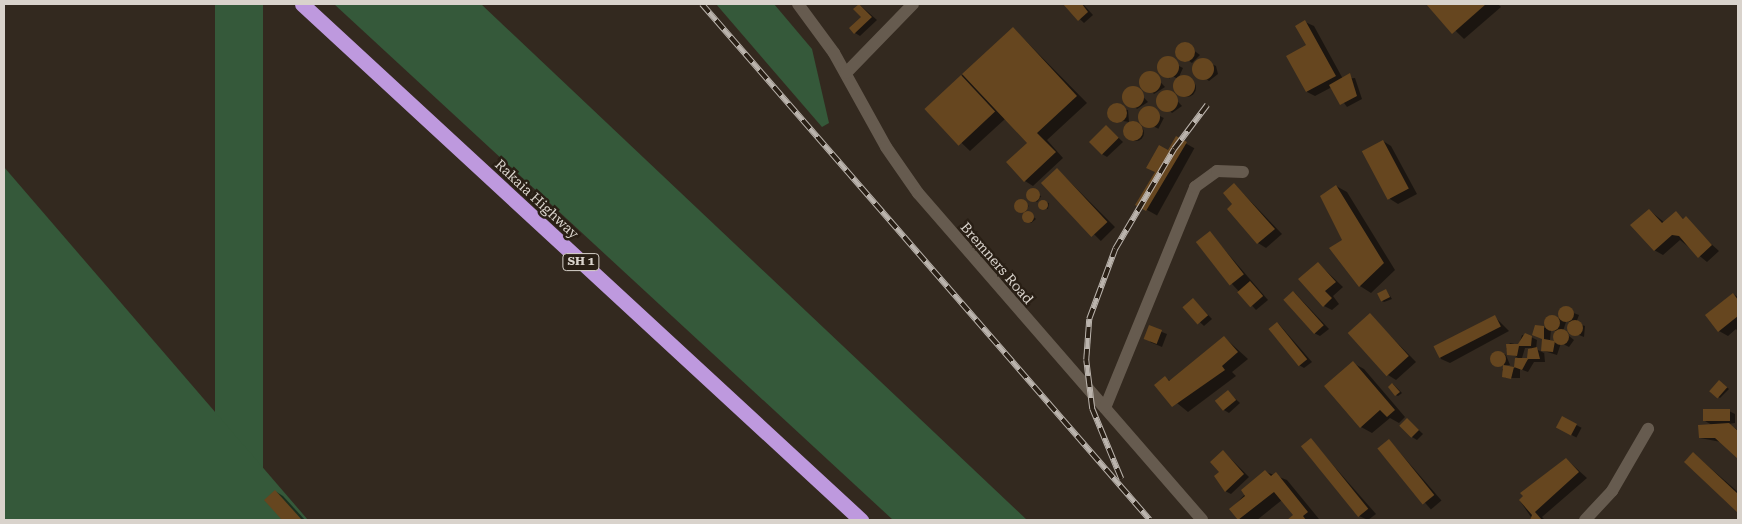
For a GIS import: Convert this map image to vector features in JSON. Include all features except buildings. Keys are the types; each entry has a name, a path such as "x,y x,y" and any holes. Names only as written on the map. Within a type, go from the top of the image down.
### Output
{"highway":[{"name":"Rakaia Highway","path":"302,4 861,520"}],"street":[{"name":"Bremners Road","path":"798,4 846,73 918,193 1202,520"},
{"path":"846,73 913,4"},
{"path":"1105,408 1195,187 1217,171 1243,172"},
{"path":"1585,520 1612,491 1648,429"}],"green space":[{"path":"215,4 263,4 263,520 215,520"},
{"path":"334,4 481,4 1027,520 893,520"},
{"path":"716,4 774,4 812,49 829,123 822,127"},
{"path":"4,167 308,520 4,520"}],"railway":[{"path":"702,4 1150,520"},
{"path":"1121,479 1092,409 1086,360 1089,319 1115,249 1174,149 1207,105"}]}
